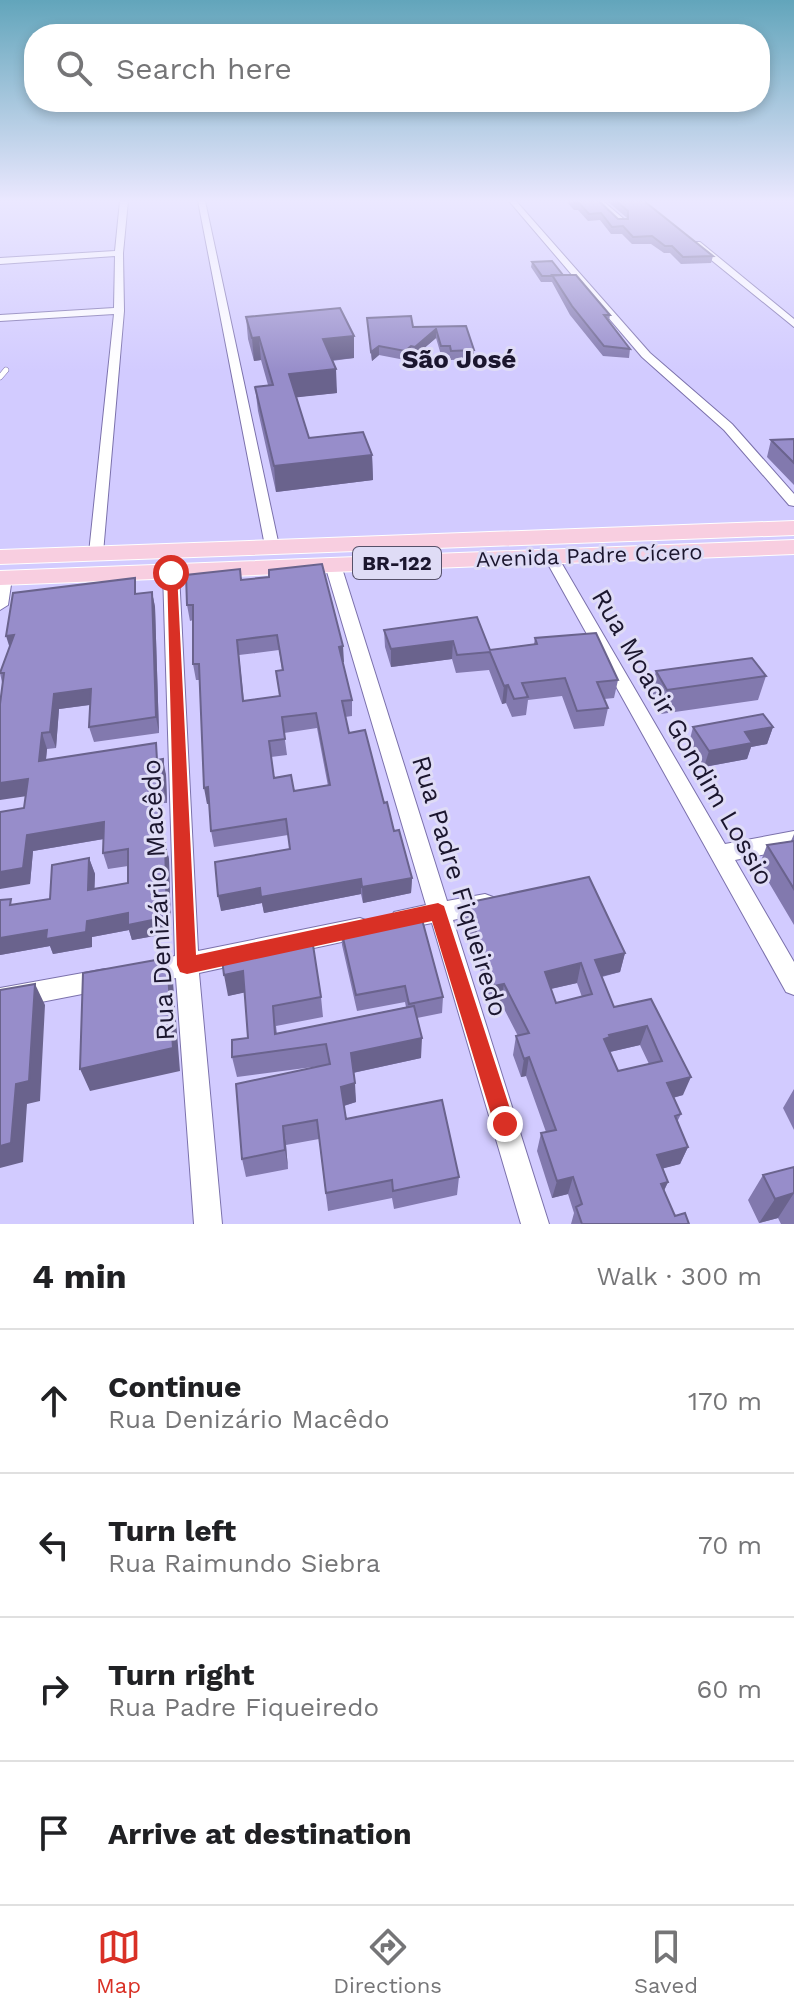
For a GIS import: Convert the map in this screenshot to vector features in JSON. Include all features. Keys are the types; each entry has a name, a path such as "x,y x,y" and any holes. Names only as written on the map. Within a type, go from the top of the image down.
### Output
{"highway":[{"name":"Avenida Padre Cícero","path":"1,571 96,553 794,528"},
{"name":"Avenida Padre Cícero","path":"1,571 171,573 794,547"}],"street":[{"path":"1,261 43,258"},
{"path":"96,553 119,311 119,258"},
{"path":"213,258 272,546"},
{"path":"562,258 646,355 728,427 794,502"},
{"path":"713,258 794,324"},
{"path":"0,318 119,311"},
{"name":"Rua Moacir Gondim Lossio","path":"551,557 794,984"},
{"name":"Rua Padre Fiqueiredo","path":"333,565 535,1224"},
{"path":"0,605 1,571"},
{"name":"Rua Denizário Macêdo","path":"171,573 187,965 208,1224"},
{"path":"718,854 794,840"},
{"path":"0,999 187,965 438,911 514,899"}],"lane":[{"path":"0,377 6,370"}],"building":[{"path":"552,261 563,275 542,276 532,262"},
{"path":"552,275 576,275 610,315 604,315 630,349 604,346"},
{"path":"340,308 354,336 323,339 336,369 289,374 309,438 363,432 372,455 274,466 255,387 273,385 259,337 252,338 246,317"},
{"path":"411,316 413,327 466,326 474,350 451,351 450,346 441,346 436,329 415,347 411,346 405,351 379,346 371,352 367,318"},
{"path":"794,439 794,463 771,440"},
{"path":"322,564 343,646 339,647 352,700 342,701 349,733 365,730 384,803 387,802 394,831 399,830 412,878 362,887 361,879 261,897 260,888 218,896 215,862 290,849 286,819 211,831 208,787 204,788 199,664 193,664 193,605 187,605 186,575 240,569 241,580 269,577 269,570","holes":["277,635 283,670 276,671 280,696 243,701 237,640","316,713 330,785 294,791 291,775 274,778 269,741 285,739 282,717"]},
{"path":"135,578 135,594 152,592 156,717 89,727 91,689 54,694 50,732 42,733 39,761 156,743 157,760 163,759 163,787 158,788 160,844 165,843 167,917 128,925 128,913 87,921 86,932 46,939 47,930 0,938 0,900 11,899 10,905 50,899 52,865 89,858 88,890 128,883 128,849 103,853 104,822 27,835 23,868 0,872 0,812 24,808 28,779 0,783 0,704 4,673 0,673 14,635 6,636 13,593"},
{"path":"477,617 490,650 537,644 535,638 596,633 618,680 597,682 608,708 577,711 565,678 522,683 528,697 514,699 508,685 504,686 490,652 457,655 453,641 391,649 384,630"},
{"path":"752,658 766,676 667,690 656,671"},
{"path":"763,714 773,727 745,732 752,743 709,751 693,727"},
{"path":"794,841 794,889 767,845"},
{"path":"589,877 625,953 595,960 614,1007 651,999 691,1077 667,1083 681,1114 675,1116 688,1147 657,1155 668,1182 661,1184 675,1216 685,1213 689,1224 582,1224 576,1207 582,1204 573,1177 557,1181 541,1133 556,1130 529,1057 524,1059 516,1036 529,1033 504,984 494,986 466,903","holes":["581,963 592,994 556,1003 545,972","647,1026 662,1061 618,1071 604,1039"]},
{"path":"420,912 443,997 409,1004 405,986 356,995 341,929"},
{"path":"265,942 267,954 313,945 321,997 273,1006 275,1034 414,1006 422,1038 351,1053 355,1083 341,1087 346,1119 442,1100 459,1177 393,1191 392,1180 326,1193 317,1120 283,1126 285,1150 242,1159 236,1084 330,1064 326,1044 232,1057 232,1040 248,1038 243,971 224,975 221,951"},
{"path":"167,958 173,1048 80,1069 83,973"},
{"path":"35,984 29,1081 16,1084 11,1143 0,1146 0,990"},
{"path":"794,1167 794,1193 775,1199 763,1175"}],"district":[{"name":"São José","path":"459,359"}],"route":[{"path":"171,573 187,965 438,911 505,1124"}]}
